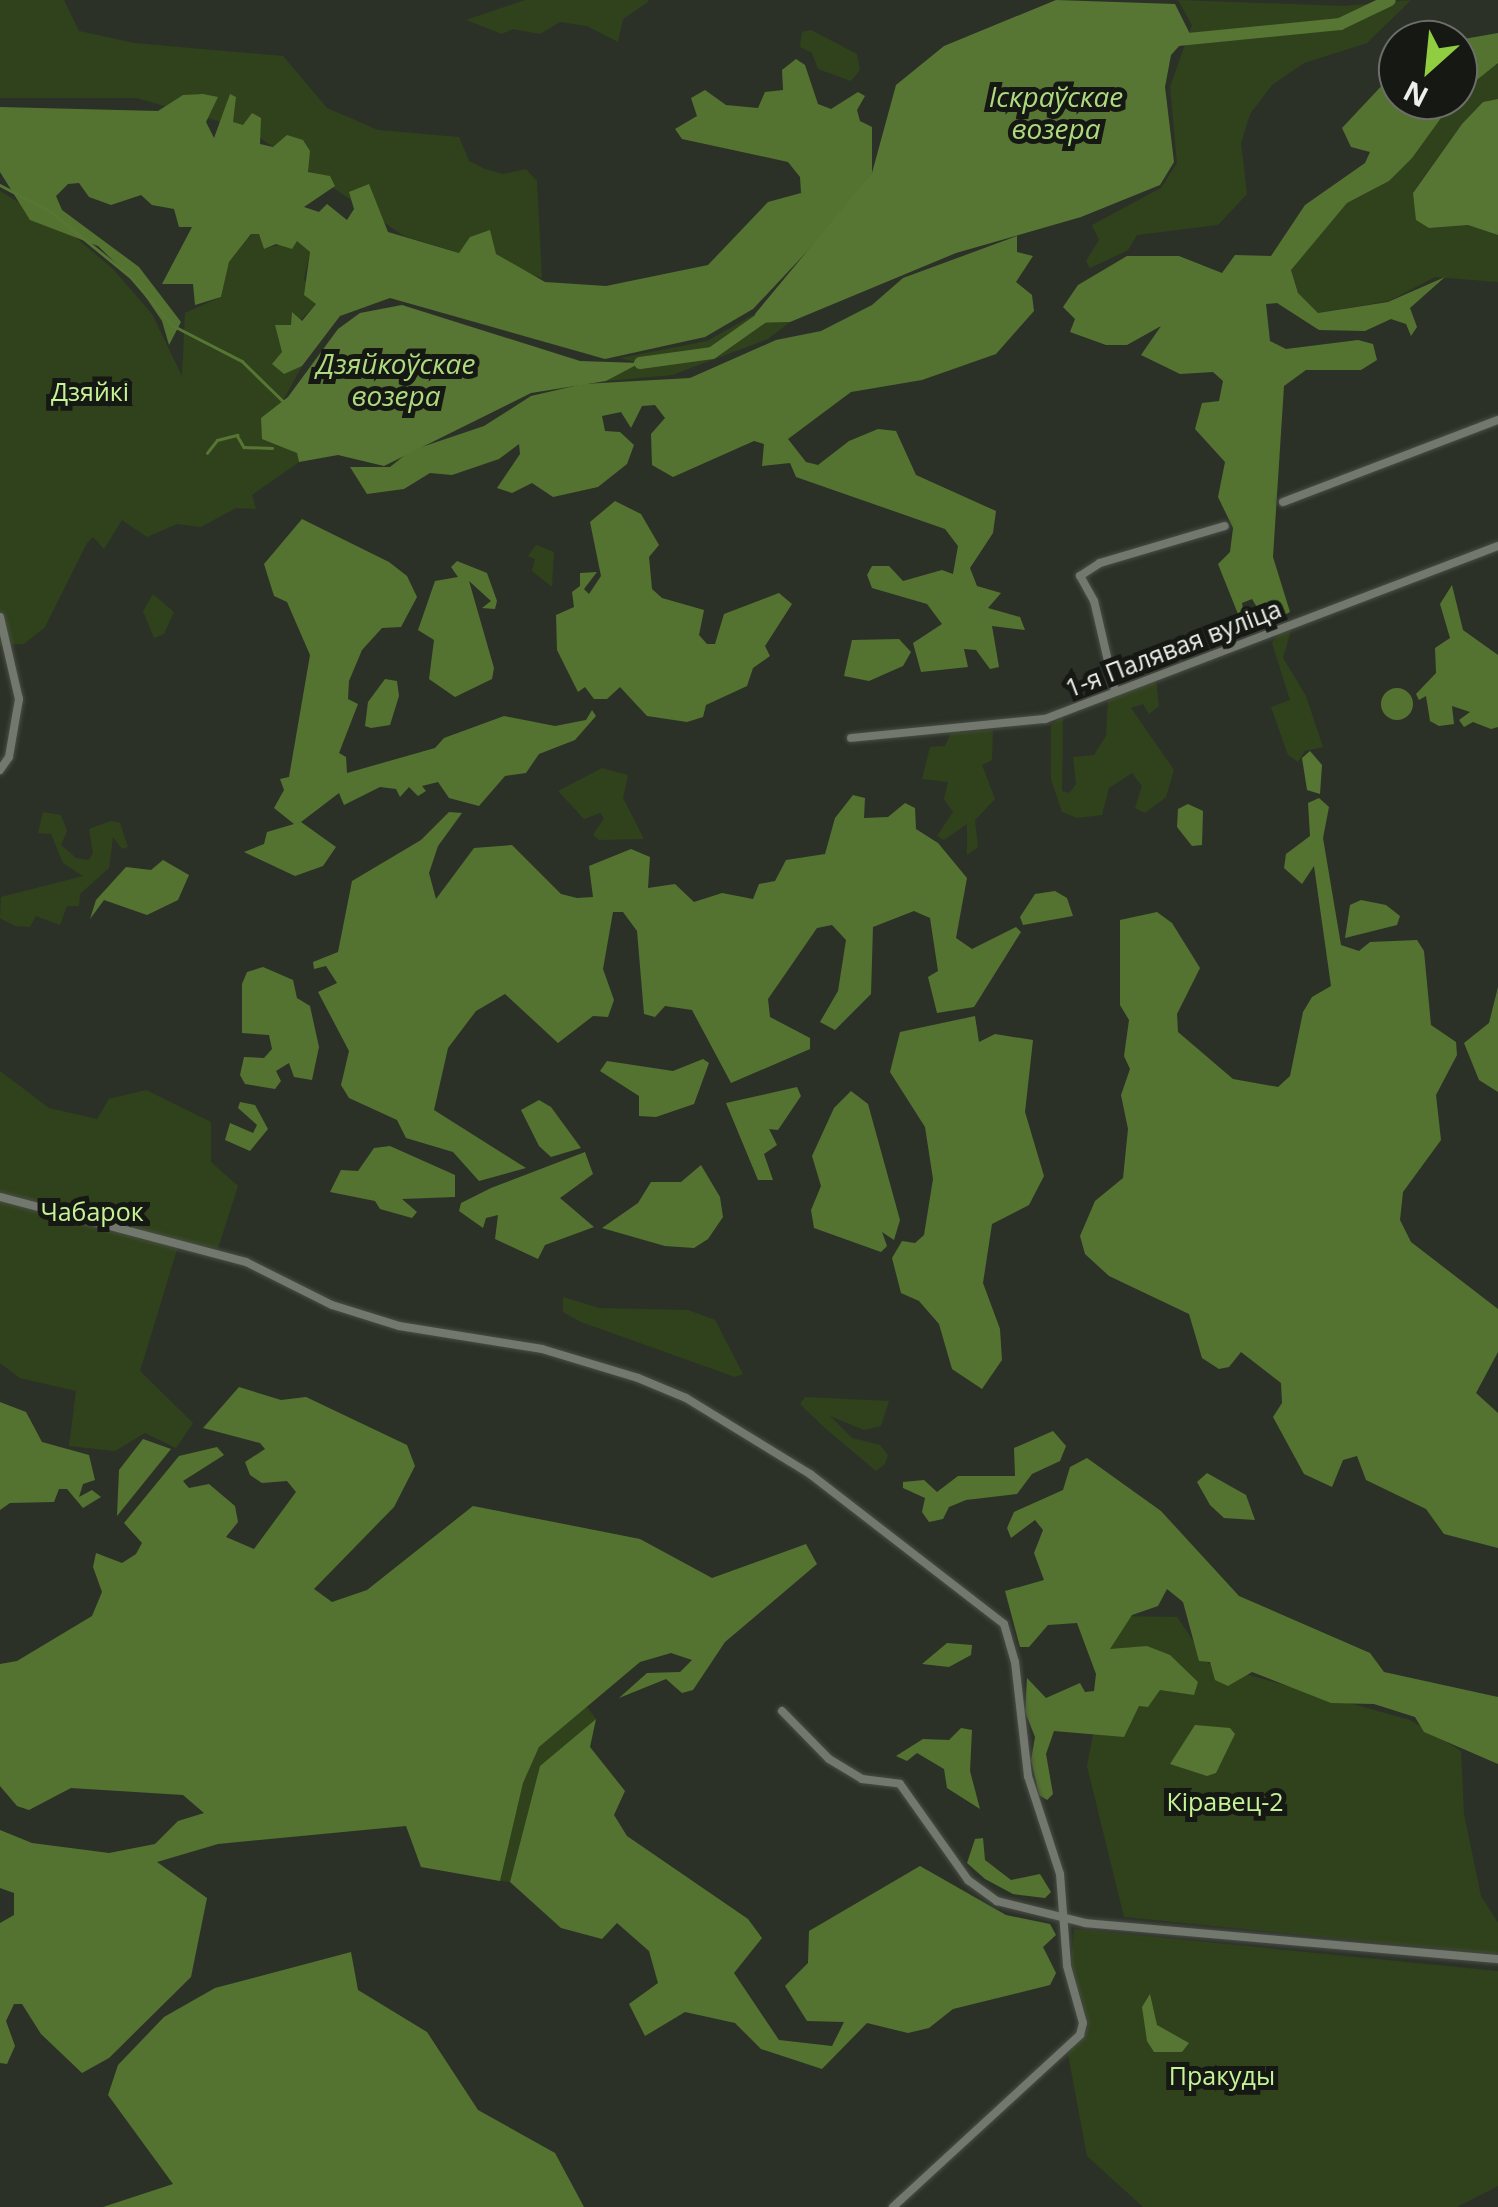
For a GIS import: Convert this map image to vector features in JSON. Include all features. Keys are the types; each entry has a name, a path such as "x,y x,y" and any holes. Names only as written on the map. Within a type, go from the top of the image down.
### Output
{"street":[{"path":"1283,502 1498,420"},
{"path":"1116,691 1094,600 1080,576 1100,563 1225,526"},
{"name":"1-я Палявая вуліца","path":"852,738 1045,719 1498,546"},
{"path":"0,617 19,698 9,758 0,770"},
{"path":"0,1197 246,1262 332,1305 399,1326 542,1349 638,1378 686,1398 810,1474 1004,1624 1015,1662 1028,1776 1060,1874 1060,1919 1083,2024 1080,2035 893,2207"},
{"path":"782,1711 829,1758 862,1780 900,1784 968,1880 997,1902 1085,1923 1498,1959"},
{"path":"1066,1943 1085,1923"}],"green space":[{"path":"0,0 64,0 79,31 134,43 283,56 327,108 378,130 459,137 469,161 485,169 503,174 526,169 537,181 542,278 404,236 247,129 136,98 0,98"},
{"path":"525,0 648,2 623,19 618,42 587,26 560,22 540,34 513,29 502,34 466,20"},
{"path":"1178,0 1344,6 1411,0 1391,20 1378,20 1378,32 1367,43 1304,63 1272,85 1250,114 1241,143 1247,194 1218,225 1137,235 1128,250 1090,268 1086,261 1099,240 1092,225 1161,188 1177,163 1170,87 1192,25"},
{"path":"811,30 857,54 860,70 851,81 818,69 812,53 800,47 802,32"},
{"path":"1498,63 1498,99 1478,107 1478,78"},
{"path":"1439,120 1466,120 1413,192 1429,228 1468,225 1498,235 1498,282 1435,277 1389,301 1318,313 1298,293 1291,269 1347,203 1389,181"},
{"name":"Дзяйкі","path":"0,191 74,236 113,269 152,314 182,376 185,313 221,297 229,262 252,234 259,234 264,249 297,240 310,252 304,279 316,304 282,340 284,373 302,366 280,406 284,447 297,453 299,462 252,495 256,509 236,508 201,527 177,524 147,537 122,520 104,549 93,537 87,543 45,627 24,644 0,645"},
{"path":"755,314 757,323 790,322 768,339 672,375 606,381 639,363 620,358 707,341"},
{"path":"536,545 554,552 552,587 532,571 535,559 528,556"},
{"path":"153,594 174,612 164,634 154,638 143,611"},
{"path":"1281,630 1291,630 1283,658 1306,696 1323,747 1305,751 1298,762 1288,755 1271,707 1290,700 1272,643"},
{"path":"1156,680 1159,706 1149,714 1143,704 1131,708 1174,770 1166,797 1145,813 1135,808 1142,786 1132,773 1109,788 1102,815 1077,818 1062,812 1051,779 1051,725 1063,717 1062,791 1069,793 1076,784 1073,757 1094,755 1106,736 1108,700"},
{"path":"993,730 992,760 982,765 995,799 975,820 978,847 967,855 967,824 944,840 937,836 953,812 944,799 948,782 922,779 930,747 945,746 951,733"},
{"path":"602,768 628,775 623,798 644,839 599,840 593,835 604,818 600,813 584,819 558,791"},
{"path":"43,812 61,815 67,831 61,845 76,858 89,860 93,853 89,829 111,821 120,823 128,847 122,849 113,837 109,868 80,894 79,906 67,906 60,925 36,916 30,927 15,926 0,918 1,897 83,876 63,863 51,834 38,833"},
{"name":"Чабарок","path":"0,1071 49,1108 97,1119 109,1099 146,1090 211,1122 211,1162 238,1186 218,1248 179,1243 140,1371 193,1423 176,1448 145,1433 115,1451 69,1446 76,1391 20,1378 0,1363"},
{"path":"563,1297 599,1308 688,1310 715,1320 743,1374 735,1377 581,1322 563,1312"},
{"path":"805,1397 889,1401 881,1426 864,1430 830,1416 852,1438 880,1445 888,1455 885,1464 876,1471 800,1404"},
{"name":"Кіравец-2","path":"1116,1616 1177,1617 1209,1664 1410,1720 1461,1751 1464,1814 1481,1896 1498,1923 1498,1954 1124,1917 1087,1766"},
{"path":"586,1706 596,1719 540,1766 510,1882 500,1881 523,1783 539,1747"},
{"name":"Пракуды","path":"1074,1929 1498,1971 1498,2186 1457,2207 1143,2207 1087,2156 1068,2054 1089,2025 1071,1965"}],"shaded area":[{"path":"1498,33 1498,63 1478,79 1478,36"},
{"path":"796,59 805,65 818,104 831,109 858,92 865,96 857,110 860,121 872,127 872,173 846,210 753,309 705,337 605,359 390,298 340,316 302,366 284,374 272,364 282,352 275,325 291,325 292,312 302,321 316,304 304,295 310,252 297,241 292,249 276,244 264,249 259,234 251,234 229,262 221,297 195,305 193,284 162,284 192,227 179,227 174,209 152,205 141,195 111,205 89,197 79,183 68,184 56,196 62,210 139,267 181,322 169,345 162,321 137,284 98,246 30,220 0,172 0,107 158,111 183,95 203,94 218,97 206,122 214,138 230,94 236,97 233,122 243,125 252,113 261,118 260,144 273,147 287,135 303,140 310,151 308,172 330,176 335,186 304,207 319,212 327,204 347,220 354,209 349,192 369,184 388,232 459,253 470,237 490,230 496,254 545,282 606,286 708,265 768,202 801,193 800,177 788,162 682,139 675,129 697,116 691,98 705,90 726,105 758,108 765,92 783,90 782,70"},
{"path":"1378,90 1378,120 1440,120 1412,158 1389,181 1347,203 1291,270 1298,293 1318,313 1388,302 1445,277 1410,308 1417,327 1411,336 1406,324 1391,319 1365,331 1319,330 1277,303 1266,304 1270,341 1286,349 1358,340 1373,344 1377,360 1361,370 1306,370 1284,386 1273,557 1290,612 1267,624 1252,599 1242,603 1245,620 1240,619 1218,564 1230,552 1233,528 1218,497 1225,462 1195,429 1202,403 1219,401 1223,381 1213,372 1180,374 1141,355 1161,326 1127,345 1106,345 1070,332 1075,319 1063,307 1078,285 1127,256 1179,256 1222,273 1235,255 1271,256 1305,205 1365,163 1370,152 1351,147 1342,128"},
{"path":"1017,236 1017,252 1033,256 1016,282 1032,295 1034,311 996,354 922,380 851,392 788,439 806,462 818,465 849,441 878,429 896,431 916,475 996,511 993,533 970,568 977,586 1001,593 988,608 1020,617 1025,630 992,626 999,667 990,669 976,650 964,649 968,667 921,672 913,643 942,624 927,604 872,588 867,575 872,566 889,566 903,581 942,570 953,574 958,546 945,529 796,477 790,463 762,466 764,444 754,441 673,477 652,465 651,434 665,418 655,405 642,406 631,428 621,412 602,416 605,431 620,432 634,445 627,464 598,487 553,497 532,483 512,493 497,488 520,454 519,444 499,459 452,475 430,473 404,489 367,494 350,467 390,467 410,451 484,426 531,396 583,384 690,378 776,340 821,331 872,305 903,278"},
{"path":"615,501 641,514 659,545 649,557 652,589 662,598 704,610 699,635 707,644 715,644 724,614 779,593 792,604 765,646 770,656 753,668 747,686 706,705 703,717 687,722 647,716 620,687 607,699 594,699 585,687 578,692 557,650 556,615 574,607 572,592 580,586 580,573 597,572 584,589 589,594 601,576 590,522"},
{"path":"302,519 389,562 407,576 417,597 401,627 382,628 362,650 349,681 348,699 358,704 339,753 346,757 347,773 435,748 444,738 504,716 555,726 586,720 592,710 596,716 575,740 539,754 526,773 505,776 479,806 449,798 438,782 422,786 426,791 418,796 409,787 400,797 396,789 380,787 344,805 339,793 301,822 336,847 323,866 295,876 244,852 264,844 267,832 294,824 274,808 284,790 280,779 289,777 310,655 287,602 274,596 264,564"},
{"path":"457,561 487,573 497,601 495,609 482,608 491,601 469,581 494,668 492,679 455,697 429,679 434,640 418,630 435,581 458,577 451,567"},
{"path":"1452,585 1463,630 1498,655 1498,727 1491,729 1473,722 1464,727 1459,720 1470,712 1452,706 1454,724 1439,726 1430,721 1426,696 1419,700 1416,694 1436,673 1435,648 1450,638 1440,604"},
{"path":"899,639 911,652 903,666 869,681 844,676 852,640"},
{"path":"385,679 397,681 399,696 390,725 365,726 368,702"},
{"path":"1397,688 1408,693 1413,704 1408,715 1397,720 1386,715 1381,704 1386,693"},
{"path":"853,795 865,798 864,818 888,817 905,803 915,808 916,829 938,843 967,878 956,938 972,949 1016,927 1021,932 974,1007 937,1013 928,977 938,971 930,918 914,911 873,927 871,994 835,1030 820,1022 838,991 846,940 832,925 817,928 768,999 770,1017 810,1038 810,1049 731,1083 692,1010 665,1006 655,1017 644,1014 637,931 623,912 613,912 603,969 614,1000 608,1017 593,1016 558,1043 505,994 476,1011 448,1048 434,1110 526,1168 479,1181 453,1152 406,1138 397,1120 349,1098 341,1085 349,1051 318,992 337,983 326,966 314,969 313,962 338,952 352,881 421,840 449,812 462,813 438,846 429,873 436,899 474,848 512,845 561,894 593,897 589,866 631,849 650,857 648,888 675,884 694,902 722,893 753,899 759,884 775,881 786,860 825,854 835,818"},
{"path":"1319,798 1329,807 1323,838 1341,945 1359,951 1370,942 1417,940 1424,951 1431,1025 1456,1042 1457,1055 1436,1095 1441,1140 1403,1192 1400,1220 1411,1242 1498,1309 1498,1352 1476,1393 1498,1413 1498,1548 1444,1534 1426,1509 1366,1480 1357,1456 1343,1460 1332,1487 1304,1474 1273,1417 1282,1403 1281,1383 1241,1352 1229,1367 1219,1369 1202,1358 1189,1314 1109,1276 1085,1254 1080,1236 1095,1201 1123,1178 1128,1129 1121,1095 1130,1069 1124,1056 1129,1020 1120,1005 1120,920 1157,912 1172,923 1200,968 1177,1014 1178,1032 1233,1079 1278,1087 1290,1076 1303,1012 1312,997 1331,986 1314,866 1302,884 1284,868 1286,854 1310,836 1308,803"},
{"path":"1188,804 1203,811 1202,845 1192,846 1177,827 1178,809"},
{"path":"163,860 189,875 178,900 147,915 104,900 90,919 96,900 126,867 151,870"},
{"path":"1055,891 1067,898 1073,916 1023,925 1020,917 1035,894"},
{"path":"1361,900 1386,905 1400,916 1397,925 1345,938 1350,905"},
{"path":"263,967 293,980 297,998 310,1006 319,1047 312,1080 294,1077 289,1063 276,1071 281,1081 275,1089 245,1084 240,1075 244,1057 264,1058 272,1049 269,1035 242,1033 242,984 247,972"},
{"path":"1498,987 1498,1092 1479,1080 1464,1043 1489,1023"},
{"path":"975,1016 979,1042 995,1034 1033,1040 1025,1112 1044,1176 1029,1205 992,1224 983,1283 1000,1329 1002,1360 982,1389 952,1369 939,1324 919,1301 901,1293 892,1258 902,1241 915,1243 924,1235 933,1179 925,1127 890,1072 900,1032"},
{"path":"703,1059 709,1063 694,1104 656,1117 639,1116 639,1096 600,1071 607,1061 673,1071"},
{"path":"797,1087 801,1096 778,1130 769,1129 777,1145 764,1154 773,1180 758,1180 726,1103"},
{"path":"851,1091 868,1104 900,1220 894,1240 882,1232 887,1246 881,1252 814,1228 811,1210 821,1186 812,1156 834,1108"},
{"path":"539,1100 551,1107 581,1148 551,1157 539,1146 521,1110"},
{"path":"240,1102 255,1105 268,1129 250,1151 225,1140 230,1123 253,1133 257,1125 238,1108"},
{"path":"390,1146 455,1175 455,1197 402,1199 417,1212 412,1218 380,1209 375,1201 330,1192 341,1170 358,1171 374,1148"},
{"path":"585,1152 593,1174 560,1198 594,1227 545,1245 538,1259 495,1239 498,1215 486,1218 483,1228 459,1211 461,1203 491,1188"},
{"path":"701,1165 720,1197 723,1217 708,1239 694,1248 665,1246 602,1228 638,1203 651,1182 681,1182"},
{"path":"239,1387 281,1400 306,1397 407,1445 415,1466 394,1507 314,1589 332,1602 367,1590 473,1506 640,1539 712,1578 806,1544 817,1564 725,1642 693,1690 682,1693 666,1679 619,1698 647,1673 680,1672 692,1660 671,1653 640,1662 539,1747 523,1783 500,1881 421,1867 406,1826 218,1844 157,1862 207,1898 191,1977 109,2058 82,2073 41,2034 22,2004 14,2004 6,2021 15,2046 7,2064 0,2063 0,1923 14,1915 14,1893 0,1888 0,1830 32,1843 109,1853 155,1844 178,1821 204,1813 183,1795 71,1788 29,1810 17,1806 0,1786 0,1664 17,1661 92,1616 102,1592 93,1567 96,1553 122,1563 136,1554 142,1543 124,1523 179,1456 217,1447 224,1455 183,1481 189,1488 209,1484 235,1506 238,1522 226,1537 254,1549 296,1492 287,1481 262,1483 250,1475 245,1462 265,1449 260,1443 203,1428"},
{"path":"0,1402 26,1412 42,1442 89,1455 95,1480 83,1484 79,1497 92,1490 101,1497 83,1508 67,1489 59,1489 54,1502 10,1503 0,1510"},
{"path":"1053,1431 1066,1446 1060,1461 1032,1474 1017,1494 966,1500 949,1507 943,1519 929,1522 922,1512 925,1498 903,1488 903,1482 924,1480 937,1492 958,1476 1015,1476 1014,1448"},
{"path":"143,1439 171,1449 117,1516 119,1470"},
{"path":"1087,1458 1161,1511 1239,1596 1370,1653 1384,1672 1498,1697 1498,1764 1424,1732 1415,1717 1374,1704 1331,1703 1252,1672 1228,1686 1215,1680 1210,1662 1199,1661 1183,1602 1167,1589 1158,1606 1132,1615 1110,1649 1147,1646 1170,1655 1198,1682 1194,1695 1160,1690 1148,1707 1139,1706 1124,1737 1054,1731 1046,1754 1053,1794 1047,1800 1039,1795 1031,1760 1035,1737 1025,1712 1027,1678 1046,1698 1080,1683 1085,1692 1094,1691 1096,1674 1077,1623 1048,1625 1029,1647 1020,1647 1005,1591 1044,1580 1034,1553 1043,1530 1035,1520 1011,1538 1007,1528 1014,1512 1063,1490 1070,1467"},
{"path":"1207,1473 1246,1495 1255,1520 1224,1518 1210,1505 1197,1482"},
{"path":"947,1643 972,1645 971,1655 949,1667 922,1664"},
{"path":"596,1719 590,1747 625,1791 614,1815 627,1836 748,1919 762,1938 734,1973 779,2040 832,2046 844,2022 807,2021 785,1986 808,1963 809,1931 920,1866 1006,1915 1050,1924 1056,1935 1043,1947 1056,1973 1050,1985 953,2009 929,2028 908,2033 867,2023 822,2069 761,2049 735,2023 685,2012 645,2036 629,2004 658,1983 649,1951 617,1923 602,1939 561,1928 510,1882 540,1766"},
{"path":"961,1728 972,1730 970,1771 980,1809 947,1788 944,1769 917,1753 907,1761 896,1756 923,1739 949,1740"},
{"path":"983,1838 985,1860 1011,1880 1040,1874 1051,1892 1045,1898 1013,1894 985,1879 967,1863 975,1839"},
{"path":"351,1952 358,1990 427,2032 478,2110 555,2153 584,2207 103,2207 173,2184 108,2095 118,2065 164,2017 215,1988"}],"water":[{"name":"Іскраўскае возера","path":"1056,0 1175,4 1190,34 1171,55 1165,87 1174,162 1160,185 1081,217 956,253 790,322 756,323 755,314 872,173 896,85 944,46"},
{"path":"1498,99 1498,235 1468,225 1429,228 1416,220 1413,193 1462,124 1478,120 1478,107"},
{"name":"Дзяйкоўскае возера","path":"402,305 580,361 640,363 606,381 531,393 384,466 338,455 299,462 297,453 262,439 261,418 288,397 338,329 360,313"},
{"path":"1310,751 1322,765 1320,794 1307,790 1302,758"},
{"path":"1195,1725 1230,1728 1235,1734 1216,1773 1207,1776 1170,1764"},
{"path":"1150,1994 1157,2025 1189,2043 1182,2052 1154,2052 1147,2041 1142,2007"}],"waterway":[{"path":"1178,40 1340,24 1390,0"},
{"path":"0,185 50,211 131,277 172,325 242,361 284,402"},
{"path":"640,363 712,353 769,313"},
{"path":"207,453 217,440 237,435 244,447 272,448"}]}
